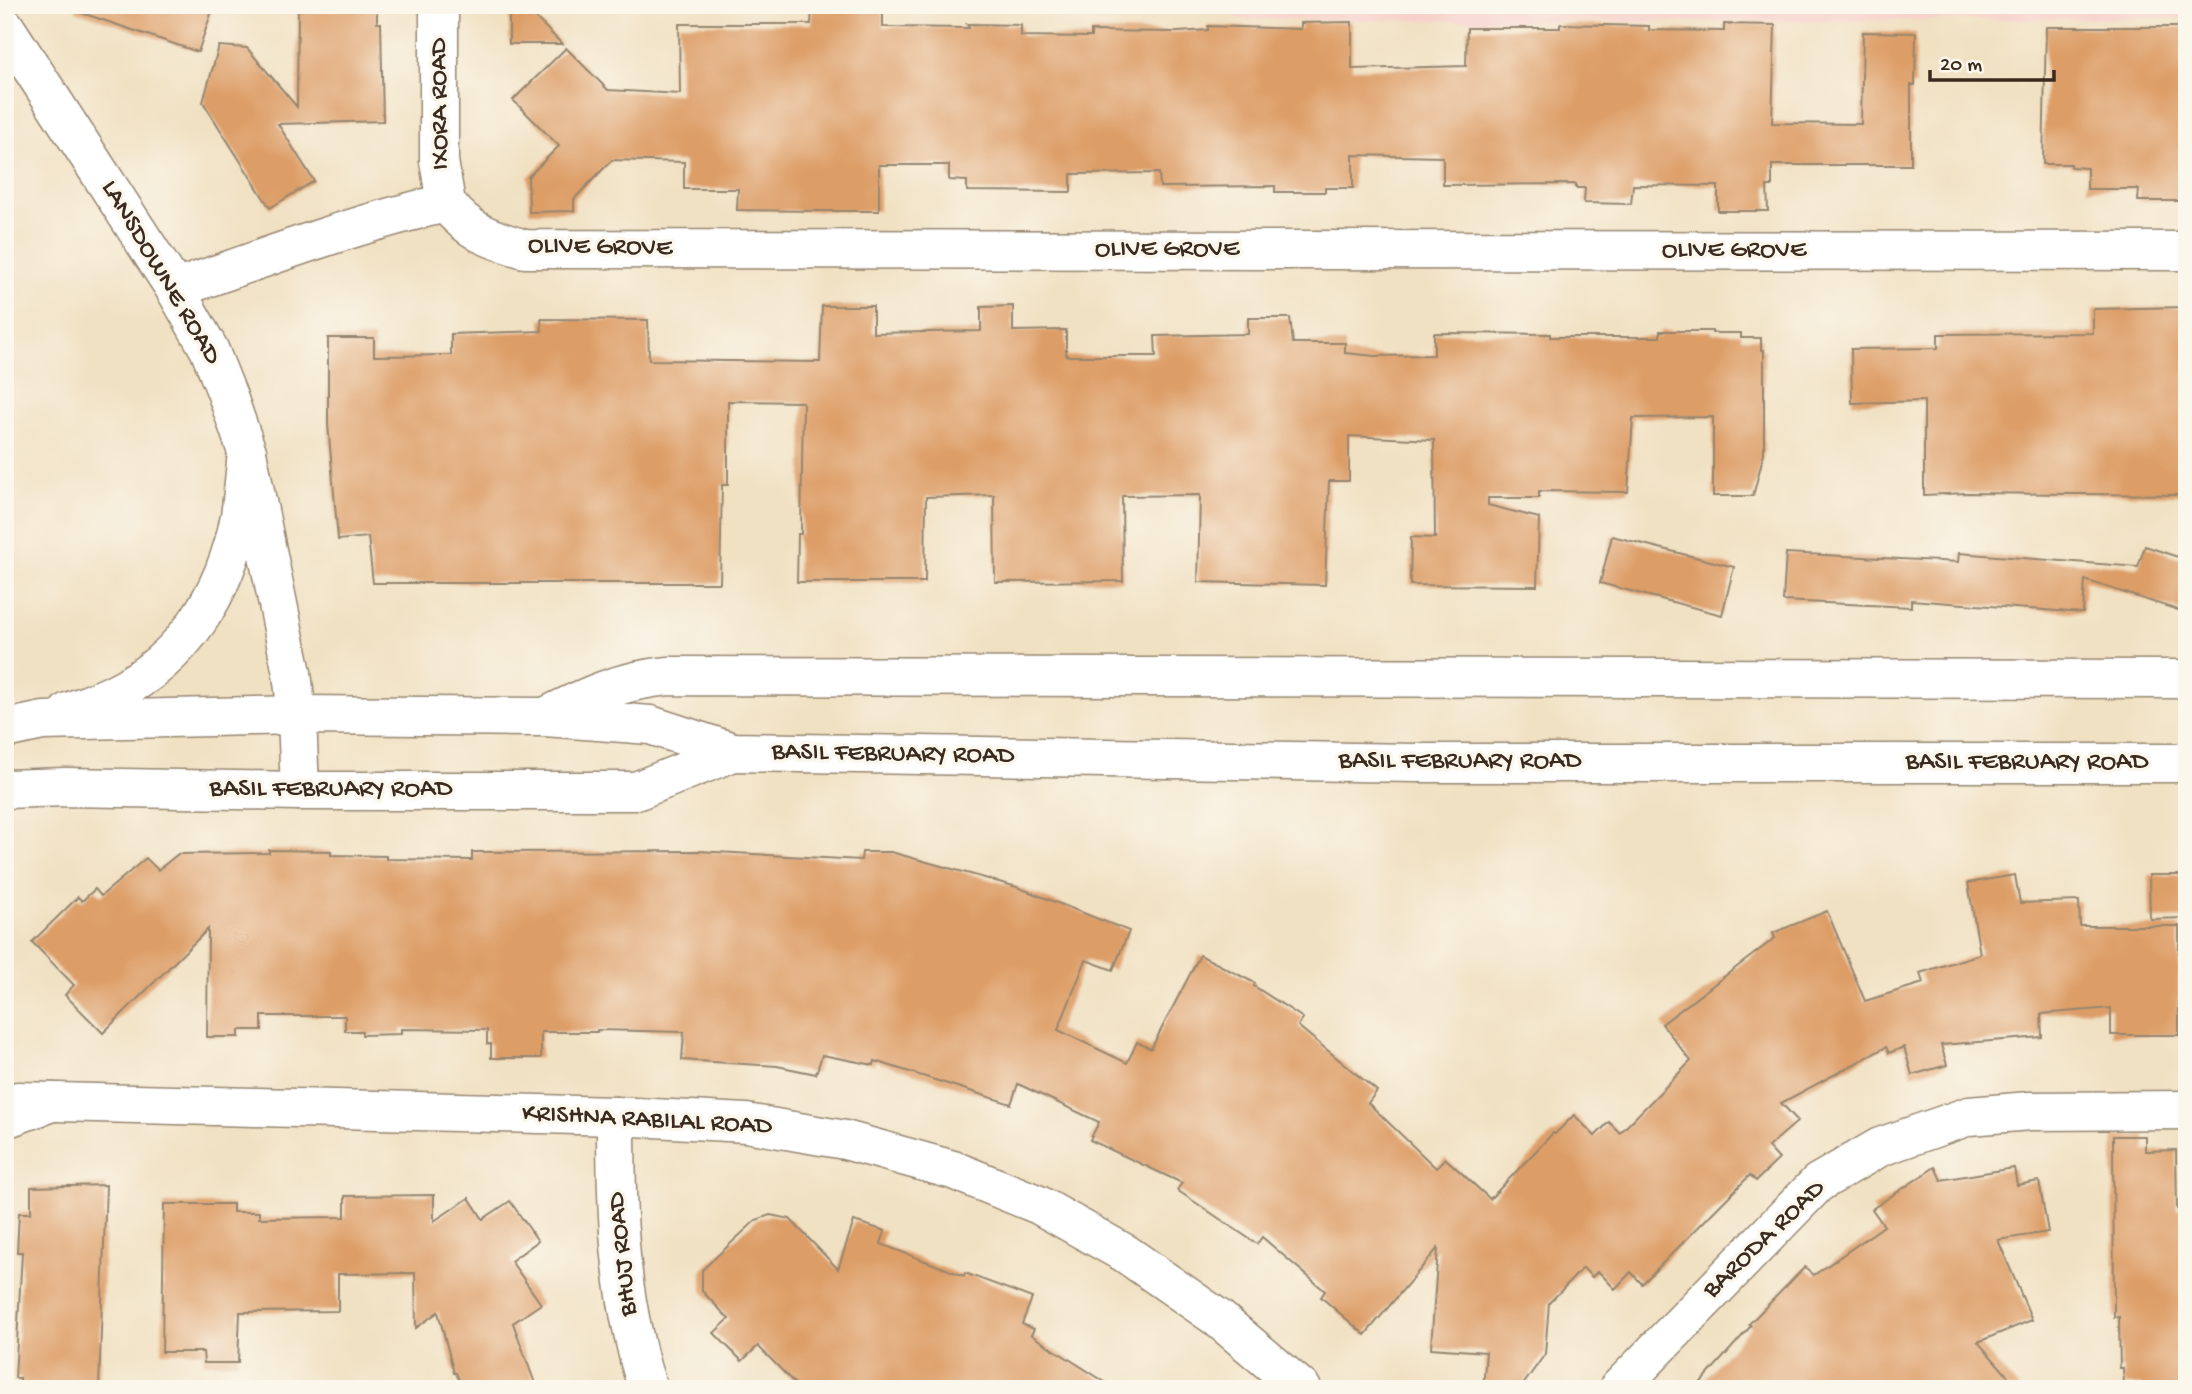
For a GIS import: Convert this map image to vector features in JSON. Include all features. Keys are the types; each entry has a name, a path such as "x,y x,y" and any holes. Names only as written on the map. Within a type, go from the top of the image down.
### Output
{"street":[{"name":"IXORA ROAD","path":"439,5 439,161 446,204"},
{"name":"LANSDOWNE ROAD","path":"5,27 175,289 209,349 247,452 276,588 297,715 300,791"},
{"name":"OLIVE GROVE","path":"446,204 459,220 487,238 524,248 2187,251"},
{"path":"175,289 342,231 395,215 446,204"},
{"path":"43,721 114,694 149,672 178,648 202,617 217,590 229,559 240,517 247,452"},
{"path":"545,718 597,691 640,678 669,676 2187,679"},
{"name":"BASIL FEBRUARY ROAD","path":"5,729 43,721 297,715 545,718 650,725 733,752 1416,763 2187,763"},
{"name":"BASIL FEBRUARY ROAD","path":"5,789 66,787 300,791 636,791 733,752"},
{"path":"5,814 66,787"},
{"name":"KRISHNA RABILAL ROAD","path":"5,1100 616,1116 746,1123 845,1140 953,1170 1039,1205 1126,1254 1218,1318 1302,1389"},
{"path":"5,1119 52,1102"},
{"name":"BARODA ROAD","path":"1618,1389 1818,1183 1880,1147 1969,1116 2031,1111 2187,1110"},
{"name":"BHUJ ROAD","path":"616,1116 617,1209 626,1304 643,1376 649,1389"}],"shaded area":[{"path":"1237,5 2187,5 2187,18 1664,22 1237,19"}],"building":[{"path":"77,5 214,5 198,52 76,11"},
{"path":"298,5 377,5 377,23 381,23 383,121 278,124 314,181 270,208 203,102 219,46 247,48 297,107"},
{"path":"509,5 523,5 562,44 509,44"},
{"path":"812,5 883,5 883,27 969,28 967,24 1021,25 1021,36 1091,37 1091,31 1178,32 1208,30 1208,26 1301,29 1301,23 1352,22 1352,69 1466,66 1467,28 1560,28 1560,24 1649,26 1649,30 1724,31 1724,24 1775,25 1772,123 1861,124 1863,32 1916,33 1915,85 1911,85 1911,165 1772,165 1772,186 1767,186 1768,211 1718,211 1718,186 1633,185 1631,204 1584,203 1585,188 1576,188 1576,184 1443,185 1443,157 1353,155 1353,188 1325,188 1325,192 1275,192 1275,186 1160,187 1159,173 1071,174 1071,192 967,191 967,181 949,180 949,165 879,165 879,211 819,211 737,210 738,189 684,189 684,162 612,160 574,199 574,211 529,212 528,177 559,146 513,100 566,48 608,90 680,94 679,24 811,24"},
{"path":"2046,27 2187,27 2187,183 2180,183 2180,201 2138,201 2139,189 2087,189 2087,168 2071,167 2071,164 2043,164"},
{"path":"822,306 873,306 873,333 981,331 981,307 1013,306 1013,331 1066,330 1066,356 1156,356 1155,336 1248,334 1248,318 1290,318 1293,343 1345,343 1345,353 1375,356 1434,355 1434,333 1660,337 1660,331 1741,333 1741,338 1761,338 1761,350 1764,350 1764,453 1753,496 1713,496 1713,417 1633,418 1628,492 1539,491 1539,498 1488,498 1488,505 1539,518 1537,586 1410,585 1411,537 1435,538 1434,440 1349,436 1349,481 1329,481 1325,585 1198,582 1200,495 1122,496 1123,581 995,582 994,495 926,497 925,582 797,582 798,534 801,534 803,402 728,401 728,485 722,485 720,583 373,583 368,537 338,540 328,424 328,338 374,338 374,356 451,355 451,334 542,331 541,319 648,320 649,360 820,362"},
{"path":"2186,307 2187,495 1924,495 1924,401 1852,403 1851,349 1938,348 1938,334 2093,333 2093,309"},
{"path":"1612,536 1734,567 1722,615 1600,583"},
{"path":"2145,546 2187,560 2187,613 2085,580 2083,613 1911,600 1911,607 1783,601 1786,553 1958,562 1959,553 2138,567"},
{"path":"269,850 331,851 331,855 386,856 386,859 472,860 472,852 697,851 861,860 862,852 891,852 1017,887 1129,931 1113,970 1086,960 1058,1030 1127,1063 1137,1042 1151,1049 1200,955 1255,983 1254,986 1303,1018 1298,1026 1377,1091 1368,1103 1436,1168 1445,1158 1490,1199 1553,1133 1574,1115 1595,1136 1609,1122 1620,1133 1691,1061 1662,1024 1775,938 1773,933 1827,911 1865,1001 1923,983 1920,973 1980,954 1968,883 2015,875 2020,903 2079,901 2080,926 2179,926 2179,1035 2111,1035 2111,1008 2041,1014 2042,1037 1941,1045 1947,1065 1912,1075 1904,1047 1889,1053 1886,1047 1781,1103 1798,1121 1768,1147 1779,1159 1756,1181 1750,1175 1642,1284 1631,1272 1615,1289 1598,1271 1592,1277 1583,1268 1549,1303 1545,1354 1520,1389 1483,1389 1486,1352 1431,1348 1438,1248 1365,1335 1321,1297 1325,1291 1262,1237 1257,1244 1177,1190 1182,1183 1090,1140 1099,1122 1018,1084 1011,1104 875,1061 874,1065 822,1055 816,1074 777,1066 682,1060 684,1032 541,1032 541,1058 491,1058 487,1030 401,1029 401,1034 362,1035 362,1031 345,1031 345,1016 262,1016 262,1030 239,1030 239,1037 207,1037 208,929 103,1033 65,995 74,985 32,942 78,897 82,901 95,889 101,896 146,858 158,870 178,854 269,853"},
{"path":"2149,875 2187,875 2187,918 2150,919"},
{"path":"2113,1136 2145,1136 2145,1151 2176,1150 2177,1209 2187,1208 2187,1389 2143,1389 2142,1385 2124,1385 2123,1368 2120,1368 2119,1317 2114,1317"},
{"path":"1935,1167 1941,1180 2014,1168 2017,1185 2039,1181 2048,1232 1998,1240 2032,1320 1978,1342 2019,1389 1695,1389 1751,1326 1749,1324 1805,1267 1814,1275 1884,1226 1872,1209"},
{"path":"106,1185 99,1389 20,1389 20,1378 15,1378 22,1252 17,1252 19,1213 31,1213 31,1187"},
{"path":"434,1195 434,1221 469,1198 483,1219 510,1201 538,1241 511,1261 541,1304 513,1323 537,1389 463,1389 454,1373 438,1312 416,1328 415,1273 338,1274 338,1311 240,1312 238,1363 204,1363 203,1352 162,1352 164,1204 233,1204 233,1212 259,1212 259,1218 345,1217 345,1196"},
{"path":"770,1215 790,1219 838,1269 854,1221 885,1231 881,1244 964,1276 965,1273 1032,1298 1022,1324 1034,1329 1031,1335 1116,1389 800,1389 758,1346 742,1361 714,1333 729,1319 702,1291 702,1270 756,1220"}]}
